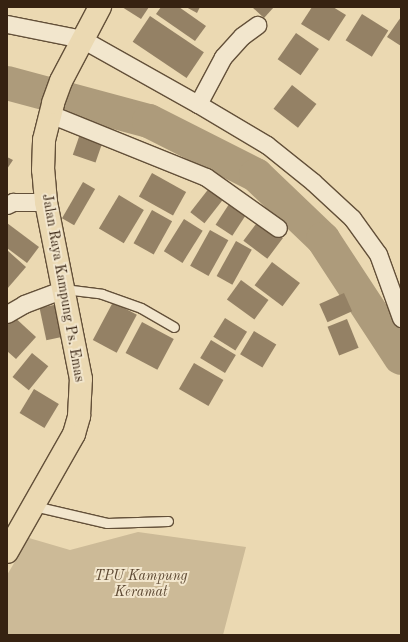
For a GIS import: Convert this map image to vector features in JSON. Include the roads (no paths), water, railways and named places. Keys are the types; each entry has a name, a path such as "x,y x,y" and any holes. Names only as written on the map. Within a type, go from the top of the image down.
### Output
{"main road":[{"name":"Jalan Raya Kampung Ps. Emas","path":"7,552 32,505 74,434 79,416 81,380 46,202 43,170 44,140 51,109 72,58 100,7"}],"street":[{"path":"7,24 82,39 198,104 267,145 313,182 352,218 378,254 401,318"},
{"path":"198,104 223,57 242,36 257,25"},
{"path":"51,109 206,177 278,228"},
{"path":"7,205 13,202 46,202"},
{"path":"7,314 64,288"}],"lane":[{"path":"64,288 102,294 141,308 174,327"},
{"path":"32,505 107,523 168,521"}],"waterway":[{"path":"7,83 149,121 256,175 323,239 401,358"}],"park label":[{"name":"TPU Kampung Keramat","path":"141,584"}]}
